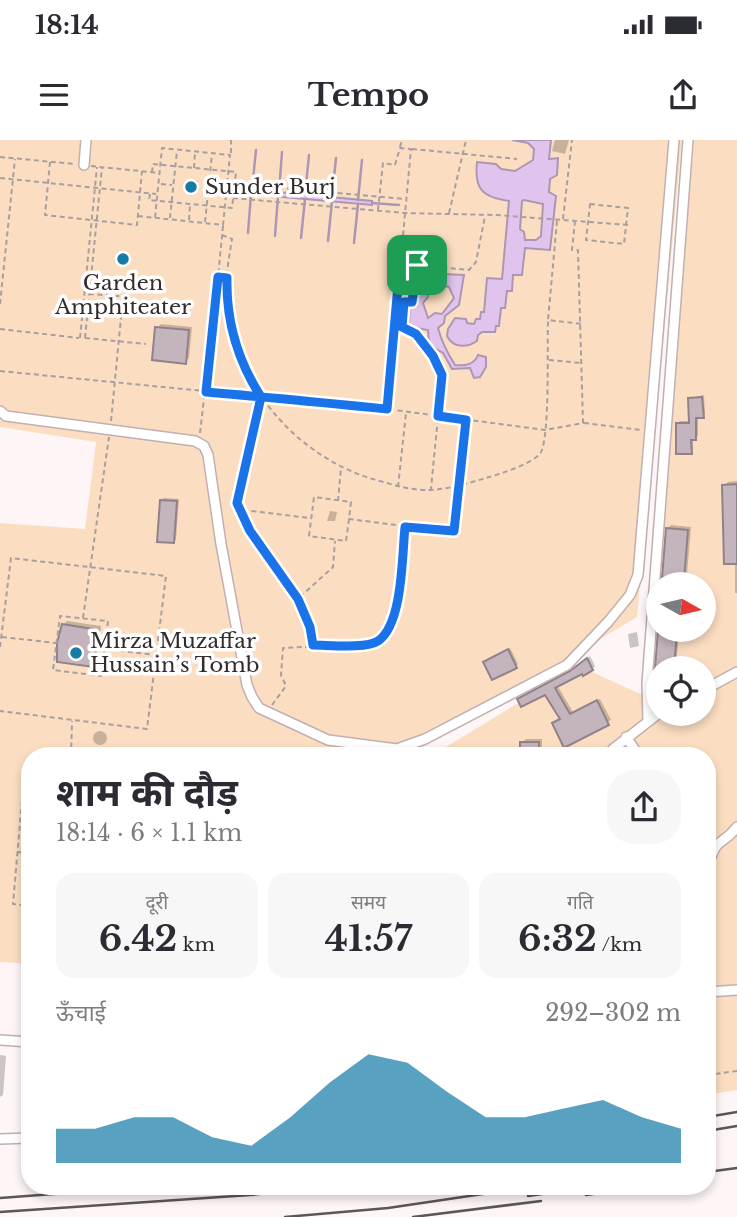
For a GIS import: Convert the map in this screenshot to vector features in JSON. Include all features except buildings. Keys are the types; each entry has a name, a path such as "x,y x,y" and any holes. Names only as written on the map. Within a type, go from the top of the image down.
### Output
{"street":[{"path":"84,165 86,140"},
{"path":"403,747 425,739 567,665 608,622 635,585 638,575 674,140"},
{"path":"649,656 688,140"},
{"path":"0,411 6,416 204,446 208,455 247,685 259,708 328,740 382,747"},
{"path":"716,683 737,672"},
{"path":"615,747 646,722"},
{"path":"626,737 633,747"},
{"path":"716,847 729,838 737,827"},
{"path":"716,991 737,990"},
{"path":"0,1040 21,1041"},
{"path":"0,1139 21,1138"}],"path":[{"path":"198,443 206,392 231,140"},
{"path":"378,210 383,163 395,165 402,140"},
{"path":"449,214 466,140"},
{"path":"563,220 572,140"},
{"path":"155,218 162,148 230,155"},
{"path":"400,148 517,159"},
{"path":"387,409 411,149"},
{"path":"170,220 177,150"},
{"path":"194,168 195,152"},
{"path":"205,223 212,153"},
{"path":"0,304 15,158"},
{"path":"50,162 45,215 137,225 142,171"},
{"path":"150,194 149,200 232,208 236,172 153,164 152,172"},
{"path":"80,338 97,167"},
{"path":"85,338 102,167"},
{"path":"0,178 158,194"},
{"path":"159,184 173,185"},
{"path":"235,184 405,199"},
{"path":"209,188 227,190"},
{"path":"233,198 404,213 508,216 628,225"},
{"path":"188,222 190,204"},
{"path":"590,204 628,208 628,225 624,244 586,240 590,204"},
{"path":"400,263 469,270 477,262 485,215"},
{"path":"138,216 223,225"},
{"path":"222,235 232,239 227,278 230,323 251,381 261,397 289,430 326,459 398,487 430,489 460,485 504,472 538,457 542,451 555,220"},
{"path":"575,221 572,250 578,250 583,423"},
{"path":"417,265 412,302 404,302 402,327 416,334 433,356 442,375 430,489"},
{"path":"218,277 227,278"},
{"path":"89,294 130,297"},
{"path":"83,618 110,430 123,297"},
{"path":"548,320 582,324"},
{"path":"0,330 146,345"},
{"path":"547,360 582,363"},
{"path":"0,371 387,409 545,430 583,423 650,431"},
{"path":"261,397 237,503 250,531 298,599 310,627 313,645"},
{"path":"398,487 406,412"},
{"path":"349,519 454,531 466,420"},
{"path":"338,501 341,467"},
{"path":"314,497 338,501 351,502 346,541 309,536 314,497"},
{"path":"240,510 311,518"},
{"path":"267,712 286,686 281,676 283,648 365,644 378,641 388,629 396,613 405,527"},
{"path":"298,599 332,567 335,540"},
{"path":"0,648 11,558 166,576 147,729 0,711"},
{"path":"60,616 83,618 108,621 101,676 53,670 60,616"},
{"path":"1,637 57,643"},
{"path":"104,649 156,655"},
{"path":"71,747 72,720"},
{"path":"21,813 13,904 21,905"},
{"path":"716,1074 737,1071"}],"shaded area":[{"path":"0,140 682,140 637,617 419,747 21,747 21,963 0,962 0,523 85,529 96,442 0,427"},
{"path":"512,140 551,140 549,159 558,158 557,175 550,179 549,192 556,196 550,250 525,248 522,275 513,275 512,291 507,291 505,308 501,308 499,326 496,326 495,332 482,332 473,343 456,345 447,336 455,318 466,319 467,323 474,324 476,319 480,319 481,312 484,312 487,278 502,279 509,201 492,197 482,190 477,179 477,162 496,164 501,169 515,171 533,160 534,149 528,143","holes":["522,201 543,204 541,236 536,240 525,240 524,232 520,229"]},
{"path":"694,140 737,140 737,1090 716,1094 716,747 446,747 579,666 646,697 646,726 716,726 716,656 652,656 653,642 716,642 716,572 659,572"},
{"path":"237,188 372,201 372,205 237,193"},
{"path":"420,273 464,275 459,305 445,316 444,323 438,328 455,365 469,364 478,355 486,357 486,367 480,377 474,378 470,368 452,369 443,353 429,345 428,330 410,327 410,306 417,306","holes":["433,284 449,287 454,298 442,314 435,313 428,318 423,303 428,297 426,288"]}],"waterway":[{"path":"252,190 256,150"},
{"path":"279,192 282,152"},
{"path":"305,195 309,155"},
{"path":"332,197 336,158"},
{"path":"358,200 362,160"},
{"path":"248,233 251,194"},
{"path":"275,236 278,196"},
{"path":"301,238 305,199"},
{"path":"328,241 332,201"},
{"path":"372,203 399,205"},
{"path":"354,243 358,204"}],"railway":[{"path":"716,1116 737,1112"},
{"path":"716,1130 737,1126"},
{"path":"716,1171 737,1168"},
{"path":"0,1198 40,1195"},
{"path":"0,1212 250,1195"},
{"path":"285,1217 388,1208 477,1195"},
{"path":"528,1196 535,1195"},
{"path":"413,1217 541,1201"}],"place":[{"name":"Sunder Burj","path":"191,187"},
{"name":"Garden Amphiteater","path":"123,259"},
{"name":"Mirza Muzaffar Hussain’s Tomb","path":"76,653"}],"route":[{"path":"417,265 400,263 387,409 261,397 206,392 218,277 227,278 230,323 238,350 261,397 237,503 250,531 298,599 310,627 313,645 365,644 378,641 396,613 405,527 454,531 466,420 438,416 442,375 433,356 416,334 402,327 404,302 412,302 417,265"}]}
